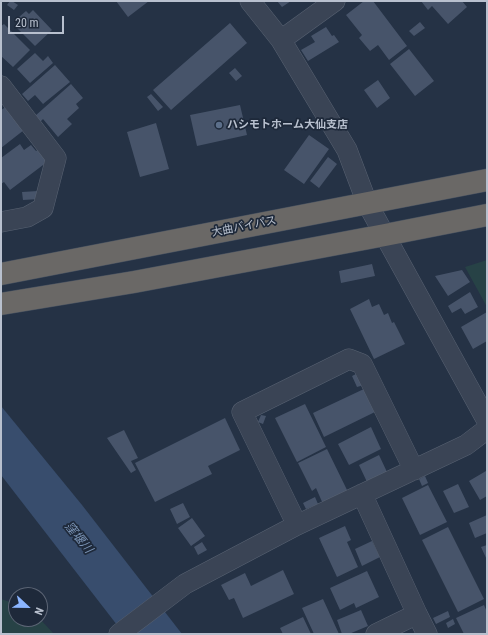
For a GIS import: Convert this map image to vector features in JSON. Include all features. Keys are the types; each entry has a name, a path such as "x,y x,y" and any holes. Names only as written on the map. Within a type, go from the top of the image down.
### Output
{"highway":[{"name":"大曲バイパス","path":"1,274 487,180"},
{"path":"1,304 134,282 385,235 487,214"}],"street":[{"path":"250,1 281,40 347,150 367,203 487,421"},
{"path":"281,40 335,1"},
{"path":"1,86 56,158 43,208 27,217 1,222"},
{"path":"297,525 242,412 349,359 362,364 414,470"},
{"path":"119,634 185,584 297,525 466,445 487,429"},
{"path":"362,494 427,634"},
{"path":"376,634 417,614"}],"green space":[{"path":"487,260 487,307 465,267"},
{"path":"1,599 8,601 8,627 47,627 54,634 1,634"}],"water":[{"name":"窪堰川","path":"1,406 82,505 182,634 124,634 1,475"}],"building":[{"path":"10,1 18,5 14,10 7,5"},
{"path":"116,1 149,1 128,17"},
{"path":"277,1 291,1 282,7"},
{"path":"364,1 373,1 407,46 389,60 378,45 370,51 359,38 362,35 346,15"},
{"path":"421,1 462,1 467,7 448,24 432,6 428,10"},
{"path":"33,10 52,30 35,46 16,27 23,20 19,17 26,11 29,14"},
{"path":"420,22 425,28 414,36 409,31"},
{"path":"230,23 247,43 171,110 153,90"},
{"path":"4,24 30,50 13,67 1,56 1,26"},
{"path":"326,27 332,36 334,35 339,42 308,61 301,50 315,42 311,36"},
{"path":"409,49 434,81 415,96 390,64"},
{"path":"35,53 43,61 48,56 53,63 30,83 17,69"},
{"path":"55,65 70,82 43,104 35,95 28,101 22,94"},
{"path":"235,68 242,76 236,81 229,73"},
{"path":"378,80 390,98 377,108 364,90"},
{"path":"71,84 83,98 76,104 79,108 67,119 72,124 58,137 43,119 40,122 35,116"},
{"path":"151,94 163,107 158,111 147,97"},
{"name":"ハシモトホーム大仙支店","path":"240,105 247,135 197,146 190,115"},
{"path":"6,107 24,130 1,148 1,110"},
{"path":"156,123 169,169 140,177 127,132"},
{"path":"309,135 329,149 304,184 284,170"},
{"path":"20,144 24,150 31,145 36,151 38,150 47,162 10,190 4,182 1,184 1,158"},
{"path":"328,157 337,164 319,188 310,181"},
{"path":"38,191 39,199 23,200 22,192"},
{"path":"372,264 375,276 341,283 339,271"},
{"path":"462,270 470,282 448,296 435,276"},
{"path":"470,292 478,307 465,314 461,308 452,313 448,306"},
{"path":"369,299 372,307 379,304 384,315 388,313 392,323 394,322 405,344 374,359 350,309"},
{"path":"487,312 487,341 473,349 461,327"},
{"path":"358,373 364,385 357,387 352,376"},
{"path":"366,388 377,411 324,437 313,413"},
{"path":"305,404 326,447 297,462 275,418"},
{"path":"261,415 266,416 263,424 258,422"},
{"path":"225,418 240,450 208,466 212,474 155,502 135,463"},
{"path":"371,427 381,449 349,465 338,444"},
{"path":"124,430 138,458 131,461 136,470 131,473 107,438"},
{"path":"327,449 348,492 323,504 316,488 312,491 298,463"},
{"path":"379,455 387,472 367,482 359,465"},
{"path":"486,471 487,496 480,500 469,481"},
{"path":"425,476 428,483 422,486 419,479"},
{"path":"458,484 469,507 454,513 443,491"},
{"path":"428,485 447,522 420,535 402,498"},
{"path":"315,497 318,504 306,509 303,503"},
{"path":"183,503 190,517 177,524 170,509"},
{"path":"487,515 487,533 475,538 469,523"},
{"path":"192,518 205,536 191,546 178,528"},
{"path":"345,526 351,540 347,542 358,567 337,577 319,538"},
{"path":"448,527 484,599 458,612 422,540"},
{"path":"372,541 380,557 362,566 355,549"},
{"path":"202,542 207,550 198,555 194,547"},
{"path":"487,545 487,560 481,547"},
{"path":"283,570 294,594 243,618 234,598 229,600 221,585 245,573 251,586"},
{"path":"367,571 379,597 356,608 354,603 340,610 330,588"},
{"path":"323,599 339,634 314,634 302,608"},
{"path":"484,605 487,612 487,634 464,634 456,618"},
{"path":"361,610 368,626 349,634 342,634 337,620"},
{"path":"448,611 450,617 436,624 433,618"},
{"path":"303,617 311,634 283,634 280,628"},
{"path":"453,619 455,624 448,628 446,623"}],"place":[{"name":"ハシモトホーム大仙支店","path":"219,125"}]}
